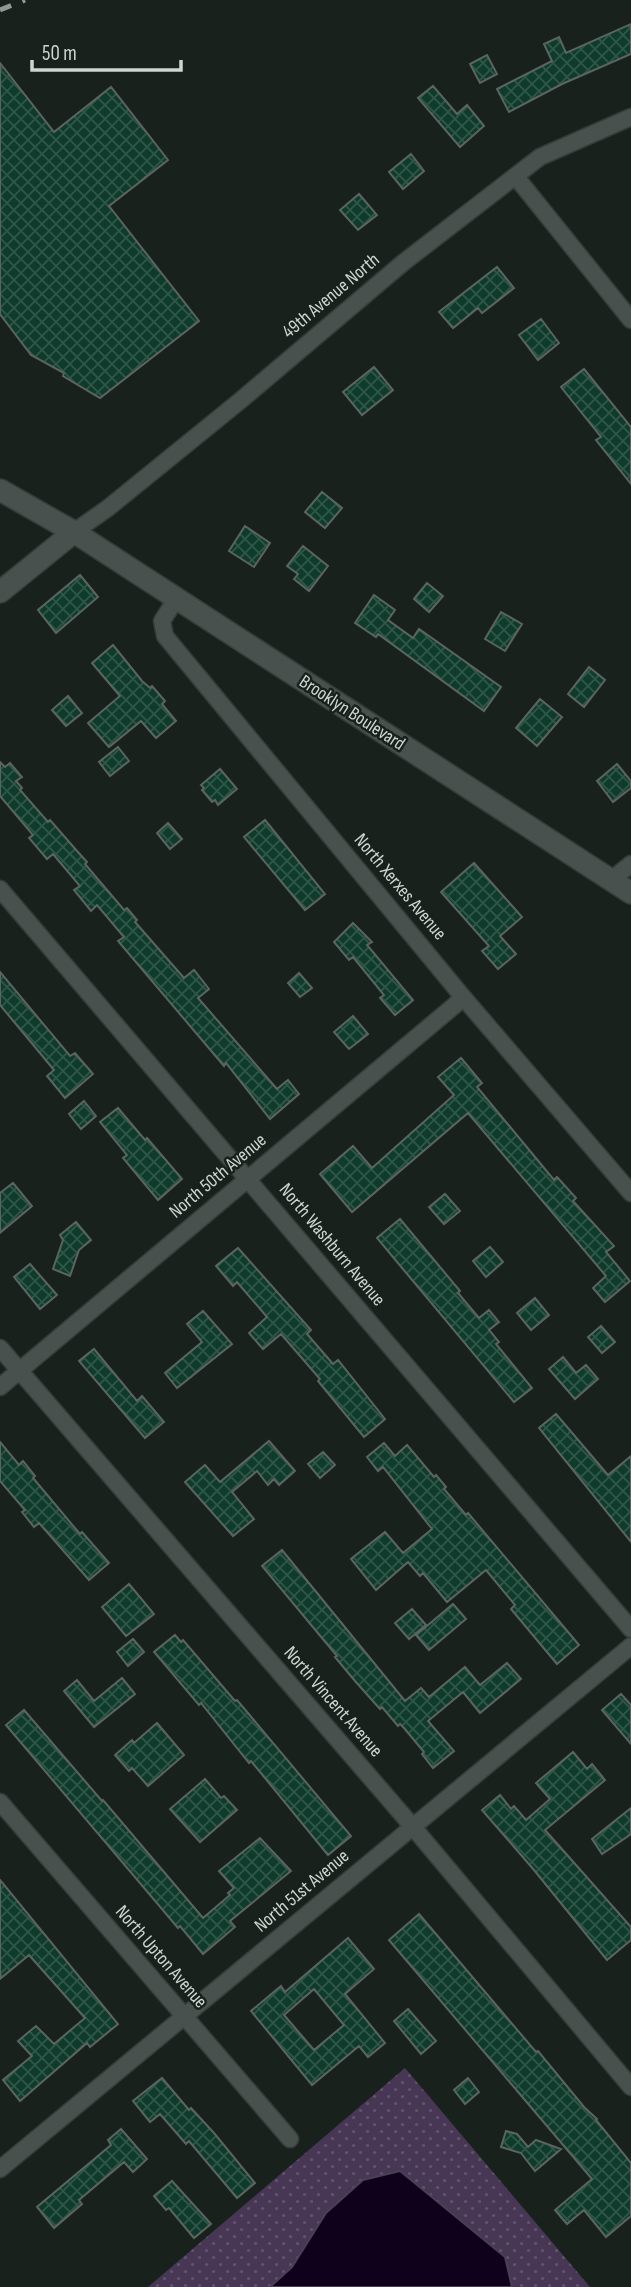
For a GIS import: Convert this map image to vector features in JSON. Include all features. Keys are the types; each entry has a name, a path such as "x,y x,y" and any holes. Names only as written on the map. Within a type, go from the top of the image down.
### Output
{"main road":[{"name":"Brooklyn Boulevard","path":"0,490 74,532 631,893"},
{"path":"0,592 74,532"}],"street":[{"name":"49th Avenue North","path":"74,532 108,508 241,400 404,262 540,157 631,117"},
{"path":"516,177 631,320"},
{"name":"North Xerxes Avenue","path":"176,599 162,621 165,636 463,997 631,1193"},
{"path":"611,880 631,864"},
{"name":"North Washburn Avenue","path":"0,889 631,1629"},
{"name":"North 50th Avenue","path":"0,1387 463,997"},
{"name":"North Vincent Avenue","path":"0,1348 413,1827 631,2087"},
{"name":"North 51st Avenue","path":"0,2169 631,1646"},
{"name":"North Upton Avenue","path":"0,1802 290,2139"}],"shaded area":[{"path":"405,2068 590,2287 148,2287"},
{"path":"400,2171 505,2257 512,2287 270,2287 292,2267 326,2213 363,2180"}],"building":[{"path":"631,24 631,54 562,84 509,112 497,89 552,61 544,44 559,37 566,53"},
{"path":"487,55 497,74 480,83 470,64"},
{"path":"0,63 54,132 111,87 168,160 109,206 199,321 100,398 63,376 64,373 31,355 0,314"},
{"path":"433,86 457,114 467,105 484,126 460,147 418,98"},
{"path":"411,154 424,171 403,189 389,172"},
{"path":"359,194 377,215 358,230 340,210"},
{"path":"497,267 514,288 482,313 478,308 453,328 439,312"},
{"path":"541,319 559,343 538,360 519,335"},
{"path":"374,367 393,390 362,415 343,392"},
{"path":"584,369 631,427 631,484 596,440 601,437 561,387"},
{"path":"322,492 342,508 325,528 305,512"},
{"path":"245,526 270,543 254,567 229,551"},
{"path":"303,546 328,566 309,591 294,579 298,574 287,566"},
{"path":"80,575 98,597 56,633 38,610"},
{"path":"427,583 443,596 429,612 414,599"},
{"path":"374,595 395,610 388,620 413,638 419,629 501,687 484,711 378,634 376,637 355,623"},
{"path":"501,612 522,624 505,651 485,639"},
{"path":"113,645 142,681 150,688 152,686 165,701 162,704 176,721 156,738 141,721 109,747 88,723 120,696 92,663"},
{"path":"589,667 605,680 584,707 568,694"},
{"path":"68,696 82,713 66,726 52,710"},
{"path":"540,699 562,717 537,746 516,728"},
{"path":"118,747 129,761 110,776 99,762"},
{"path":"0,762 5,767 10,763 22,777 16,781 22,788 20,790 87,862 85,864 124,910 127,908 137,920 135,922 184,978 194,970 209,989 198,998 277,1089 288,1080 299,1094 270,1119 226,1063 224,1066 118,941 124,937 97,905 91,911 74,890 80,886 53,854 47,859 29,838 33,835 0,796"},
{"path":"617,764 631,781 631,788 613,802 597,781"},
{"path":"220,769 237,789 218,805 215,800 212,802 201,785"},
{"path":"265,820 325,894 305,910 244,837"},
{"path":"168,823 182,839 170,849 157,833"},
{"path":"474,863 522,917 500,936 516,954 498,969 482,951 489,946 441,892"},
{"path":"353,923 372,942 367,945 413,1000 395,1015 380,998 384,995 353,957 349,960 334,942"},
{"path":"0,972 70,1056 75,1053 93,1074 65,1098 47,1076 54,1070 0,1005"},
{"path":"299,973 312,988 300,997 288,983"},
{"path":"353,1016 368,1034 349,1049 334,1032"},
{"path":"461,1058 482,1083 477,1087 554,1180 557,1177 576,1198 573,1201 614,1246 606,1252 630,1281 605,1302 593,1288 606,1276 468,1113 352,1212 320,1174 353,1146 372,1168 454,1095 438,1077"},
{"path":"84,1101 96,1116 81,1129 69,1114"},
{"path":"118,1108 182,1179 158,1200 123,1158 127,1155 100,1122"},
{"path":"13,1183 32,1206 0,1233 0,1193"},
{"path":"445,1194 460,1211 444,1224 429,1207"},
{"path":"400,1219 479,1318 489,1310 499,1322 489,1330 499,1342 496,1344 532,1388 514,1402 377,1238"},
{"path":"76,1222 91,1240 79,1250 70,1276 53,1269 63,1240 60,1235"},
{"path":"490,1247 503,1262 486,1277 473,1261"},
{"path":"238,1248 311,1330 307,1334 333,1364 338,1360 385,1419 364,1437 318,1381 320,1379 281,1334 263,1349 249,1333 267,1317 237,1282 233,1286 216,1266"},
{"path":"30,1264 57,1295 40,1309 14,1277"},
{"path":"535,1298 549,1315 531,1330 517,1313"},
{"path":"203,1311 232,1344 177,1388 165,1373 202,1342 187,1324"},
{"path":"601,1326 615,1342 602,1353 588,1337"},
{"path":"94,1349 137,1401 142,1396 164,1422 145,1438 79,1361"},
{"path":"563,1357 576,1373 586,1365 598,1379 575,1399 549,1369"},
{"path":"556,1414 608,1475 631,1456 631,1542 539,1428"},
{"path":"269,1441 295,1471 279,1485 274,1479 268,1485 257,1471 232,1492 254,1519 233,1536 185,1482 205,1465 220,1482"},
{"path":"0,1442 19,1465 23,1461 35,1476 33,1478 80,1534 82,1532 109,1563 89,1580 39,1523 34,1527 22,1512 25,1510 0,1481"},
{"path":"384,1443 395,1456 407,1445 434,1477 436,1475 446,1487 444,1489 466,1515 468,1513 579,1645 557,1664 511,1609 515,1605 486,1570 447,1602 423,1573 420,1576 408,1562 376,1590 351,1559 385,1532 403,1553 432,1529 383,1467 378,1471 367,1457"},
{"path":"323,1452 335,1465 320,1478 308,1464"},
{"path":"282,1550 405,1701 421,1688 429,1697 465,1667 480,1685 507,1663 521,1679 480,1713 463,1692 428,1721 454,1751 433,1768 422,1754 424,1752 404,1728 400,1724 398,1726 382,1707 380,1709 355,1681 262,1566"},
{"path":"129,1584 154,1614 126,1636 102,1607"},
{"path":"453,1604 466,1619 429,1650 416,1635"},
{"path":"412,1609 426,1625 409,1639 395,1623"},
{"path":"175,1635 181,1642 183,1640 235,1701 237,1700 351,1836 328,1855 251,1761 249,1763 201,1703 199,1705 154,1652"},
{"path":"133,1639 144,1652 128,1666 117,1652"},
{"path":"122,1678 135,1694 94,1727 64,1691 77,1680 94,1701"},
{"path":"621,1694 631,1705 631,1744 602,1710"},
{"path":"24,1710 203,1918 230,1895 228,1893 234,1888 219,1871 260,1838 291,1871 230,1921 235,1927 203,1954 6,1725"},
{"path":"157,1723 184,1755 148,1786 132,1768 129,1771 115,1755"},
{"path":"573,1752 587,1769 592,1764 605,1780 545,1830 631,1927 631,1940 607,1960 482,1810 500,1795 511,1809 514,1806 526,1820 550,1799 536,1783"},
{"path":"205,1779 221,1798 224,1796 237,1810 200,1842 170,1809"},
{"path":"631,1808 631,1834 602,1854 592,1839"},
{"path":"0,1880 118,2024 90,2047 87,2043 20,2101 3,2080 32,2056 18,2041 36,2026 54,2044 85,2018 29,1955 0,1979"},
{"path":"419,1914 536,2052 538,2051 597,2119 631,2163 631,2216 606,2237 584,2210 567,2224 555,2210 592,2179 389,1940"},
{"path":"348,1938 374,1969 345,1994 385,2043 368,2057 359,2046 312,2085 251,2011 281,1986 285,1992","holes":["314,1989 344,2025 314,2050 284,2015"]},
{"path":"408,2009 436,2041 421,2054 394,2021"},
{"path":"162,2078 189,2110 191,2108 214,2133 255,2183 237,2198 189,2141 186,2144 160,2114 150,2122 133,2101"},
{"path":"468,2078 479,2092 465,2104 454,2090"},
{"path":"121,2129 147,2159 133,2172 124,2162 79,2200 82,2204 54,2228 37,2207 111,2145 108,2140"},
{"path":"506,2131 517,2134 528,2147 536,2140 561,2149 535,2171 521,2153 501,2147"},
{"path":"172,2181 211,2224 194,2238 169,2208 166,2210 154,2196"}],"railway":[{"path":"0,10 25,0"}]}
